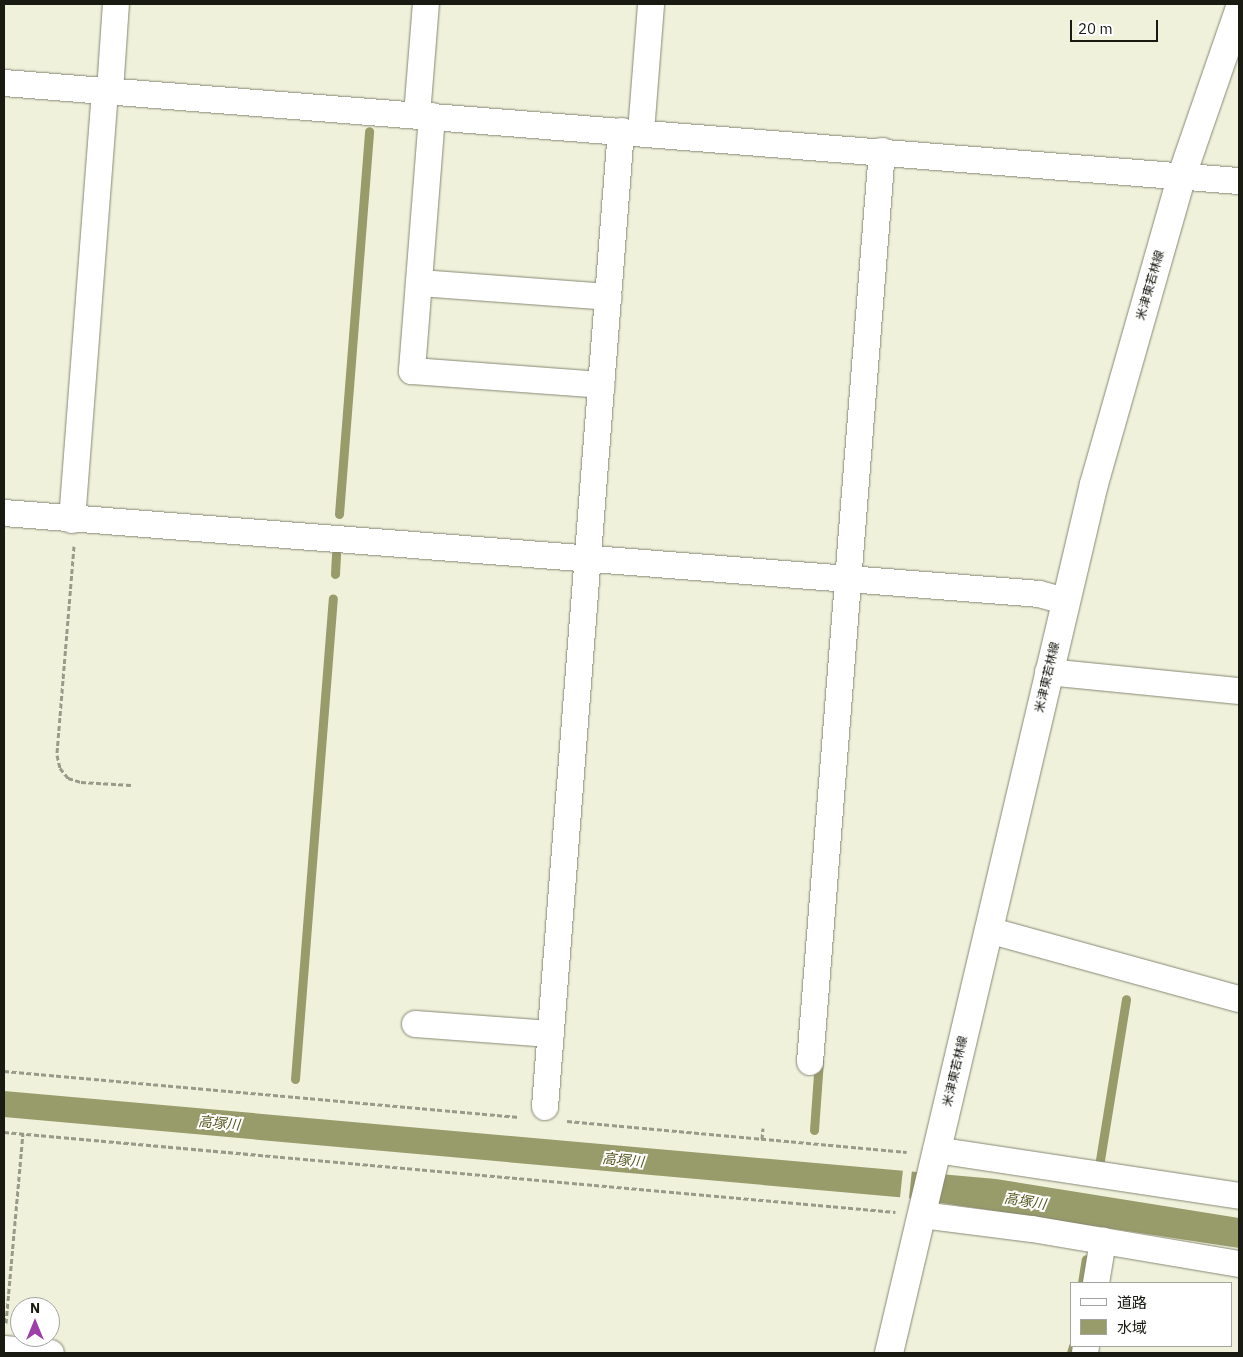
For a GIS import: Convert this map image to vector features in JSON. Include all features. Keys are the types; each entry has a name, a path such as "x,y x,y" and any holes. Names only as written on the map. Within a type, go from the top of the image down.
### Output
{"main road":[{"name":"米津東若林線","path":"889,1353 914,1212 927,1155 988,930 1065,601 1102,458 1182,175 1239,8"}],"street":[{"path":"74,520 116,4"},
{"path":"426,4 419,282 412,371 602,385"},
{"path":"545,1115 608,297 651,4"},
{"path":"1232,4 1239,8"},
{"path":"4,83 882,151 1239,181"},
{"path":"810,1062 882,151"},
{"path":"419,282 608,297"},
{"path":"4,514 1039,594 1065,601"},
{"path":"1048,672 1239,691"},
{"path":"988,930 1239,999"},
{"path":"416,1024 551,1034"},
{"path":"927,1155 1239,1196"},
{"path":"914,1212 1239,1264"},
{"path":"1096,1282 1103,1242"},
{"path":"4,1349 51,1353"}],"path":[{"path":"74,520 57,755 60,768 68,778 81,782 131,785"},
{"path":"4,1071 545,1115 927,1155"},
{"path":"762,1139 763,1128"},
{"path":"4,1132 914,1212"},
{"path":"4,1349 23,1134"}],"water":[{"name":"高塚川","path":"4,1091 996,1179 1239,1218 1239,1248 908,1198 4,1117"}],"pier":[{"path":"903,1169 912,1170 909,1202 900,1201"}],"waterway":[{"path":"339,514 369,131"},
{"path":"335,574 336,554"},
{"path":"295,1079 333,598"},
{"path":"1099,1166 1126,999"},
{"path":"814,1130 819,1061"},
{"path":"1082,1282 1086,1259"},
{"path":"1071,1353 1073,1347"}]}
